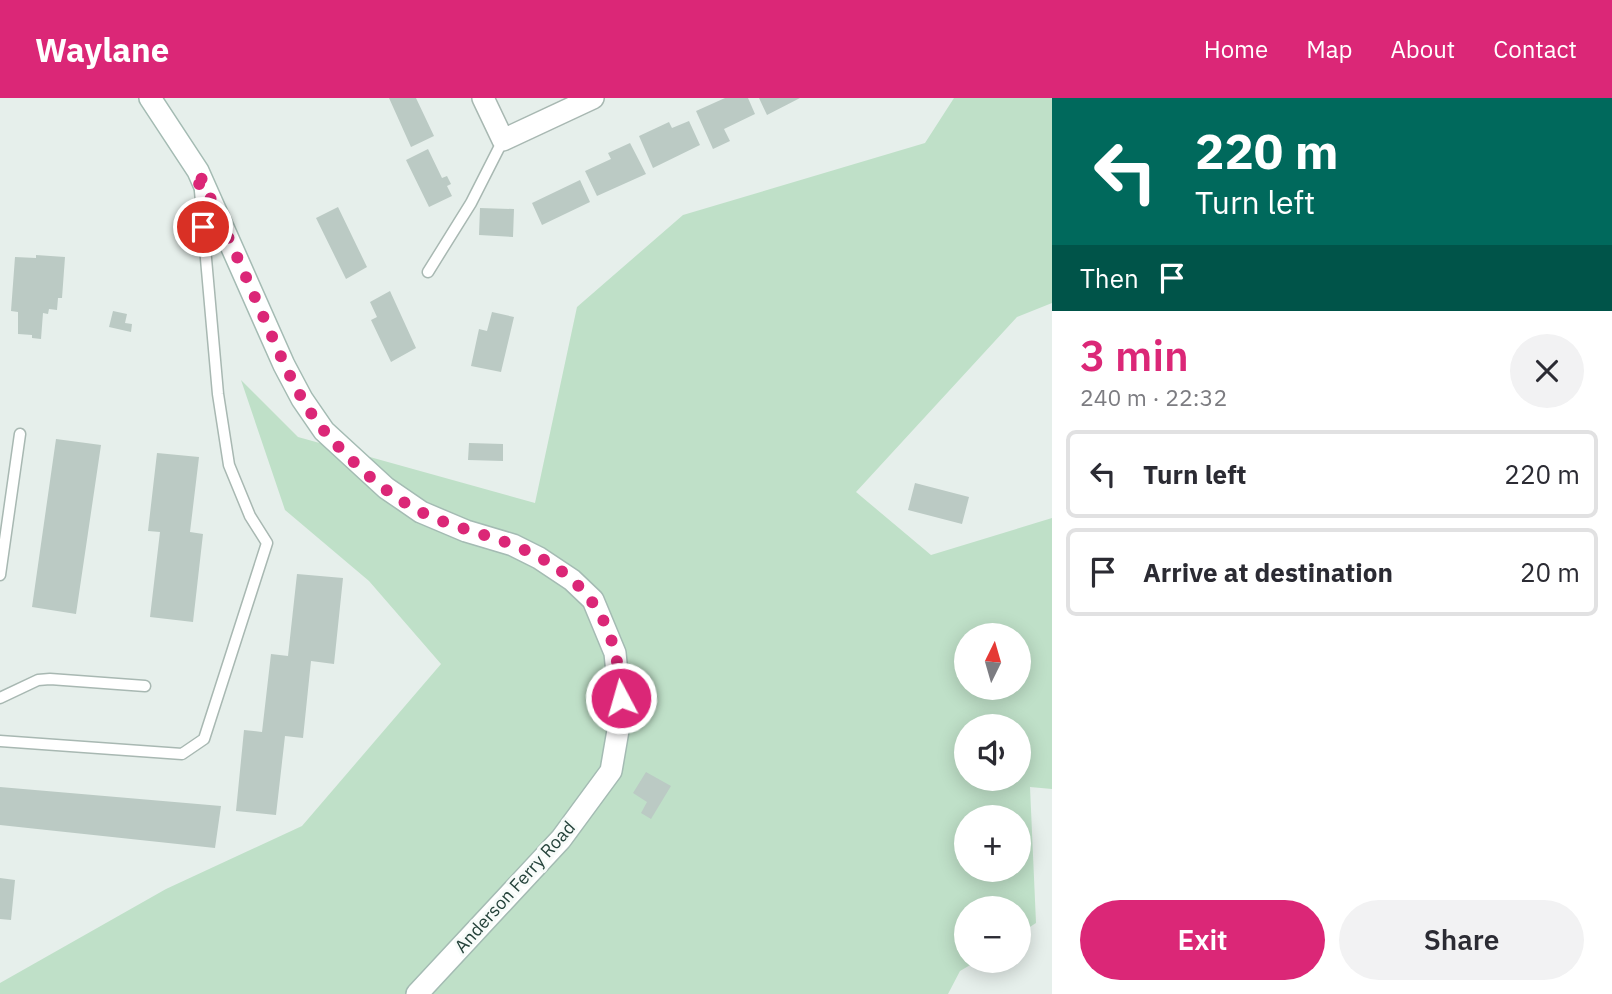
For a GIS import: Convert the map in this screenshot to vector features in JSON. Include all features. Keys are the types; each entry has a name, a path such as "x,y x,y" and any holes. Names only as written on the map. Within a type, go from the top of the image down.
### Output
{"street":[{"name":"Anderson Ferry Road","path":"150,98 198,171 284,365 302,399 324,431 386,488 421,512 466,531 513,545 572,580 593,600 615,653 621,713 611,771 561,839 417,994"},
{"path":"483,98 503,140 593,98"}],"lane":[{"path":"428,272 471,203 503,140"},
{"path":"0,741 182,754 204,739 267,543 250,516 229,465 218,394 198,171"},
{"path":"0,575 20,434"},
{"path":"0,698 38,680 50,679 145,686"}],"green space":[{"path":"954,98 1052,98 1052,303 1017,317 856,492 931,555 1052,518 1052,789 1031,787 1031,714 954,714 954,791 1030,791 1031,805 954,805 954,882 1031,882 1031,810 1036,923 1031,926 1031,896 954,896 954,973 959,973 948,994 0,994 0,983 166,889 302,826 441,664 369,581 285,510 241,380 298,437 535,503 577,307 683,215 925,143"}],"building":[{"path":"389,98 416,98 434,136 411,147"},
{"path":"725,98 748,98 755,114 724,129 730,141 713,149 696,111"},
{"path":"759,98 800,98 767,115"},
{"path":"689,121 700,145 653,168 639,136 669,122 672,128"},
{"path":"630,143 646,174 597,196 585,171 611,159 608,153"},
{"path":"428,149 442,178 447,176 451,184 447,186 452,196 429,207 406,160"},
{"path":"580,180 590,202 542,225 532,203"},
{"path":"338,207 367,267 346,279 316,218"},
{"path":"480,208 514,209 513,237 479,235"},
{"path":"36,255 65,257 62,298 58,298 57,310 49,309 48,314 43,313 41,339 18,334 18,312 11,311 15,257 36,258"},
{"path":"390,291 416,348 391,362 371,320 377,317 370,302"},
{"path":"113,311 127,314 125,323 132,324 131,332 109,327"},
{"path":"492,312 514,317 501,372 471,366 479,329 487,331"},
{"path":"56,439 101,445 76,614 32,607"},
{"path":"469,443 503,444 503,461 468,460"},
{"path":"157,453 199,457 190,532 203,534 193,622 150,617 160,532 148,531"},
{"path":"915,483 969,497 962,524 908,510"},
{"path":"297,574 343,578 334,664 311,661 303,738 285,736 276,815 236,811 244,730 262,732 271,654 288,656"},
{"path":"646,772 671,786 651,819 641,813 647,802 633,793"},
{"path":"0,787 221,806 215,848 0,825"},
{"path":"0,878 15,880 11,920 0,919"}],"route":[{"path":"203,227 198,171 284,365 302,399 324,431 386,488 421,512 466,531 513,545 572,580 593,600 606,626 615,653 621,698"}]}
